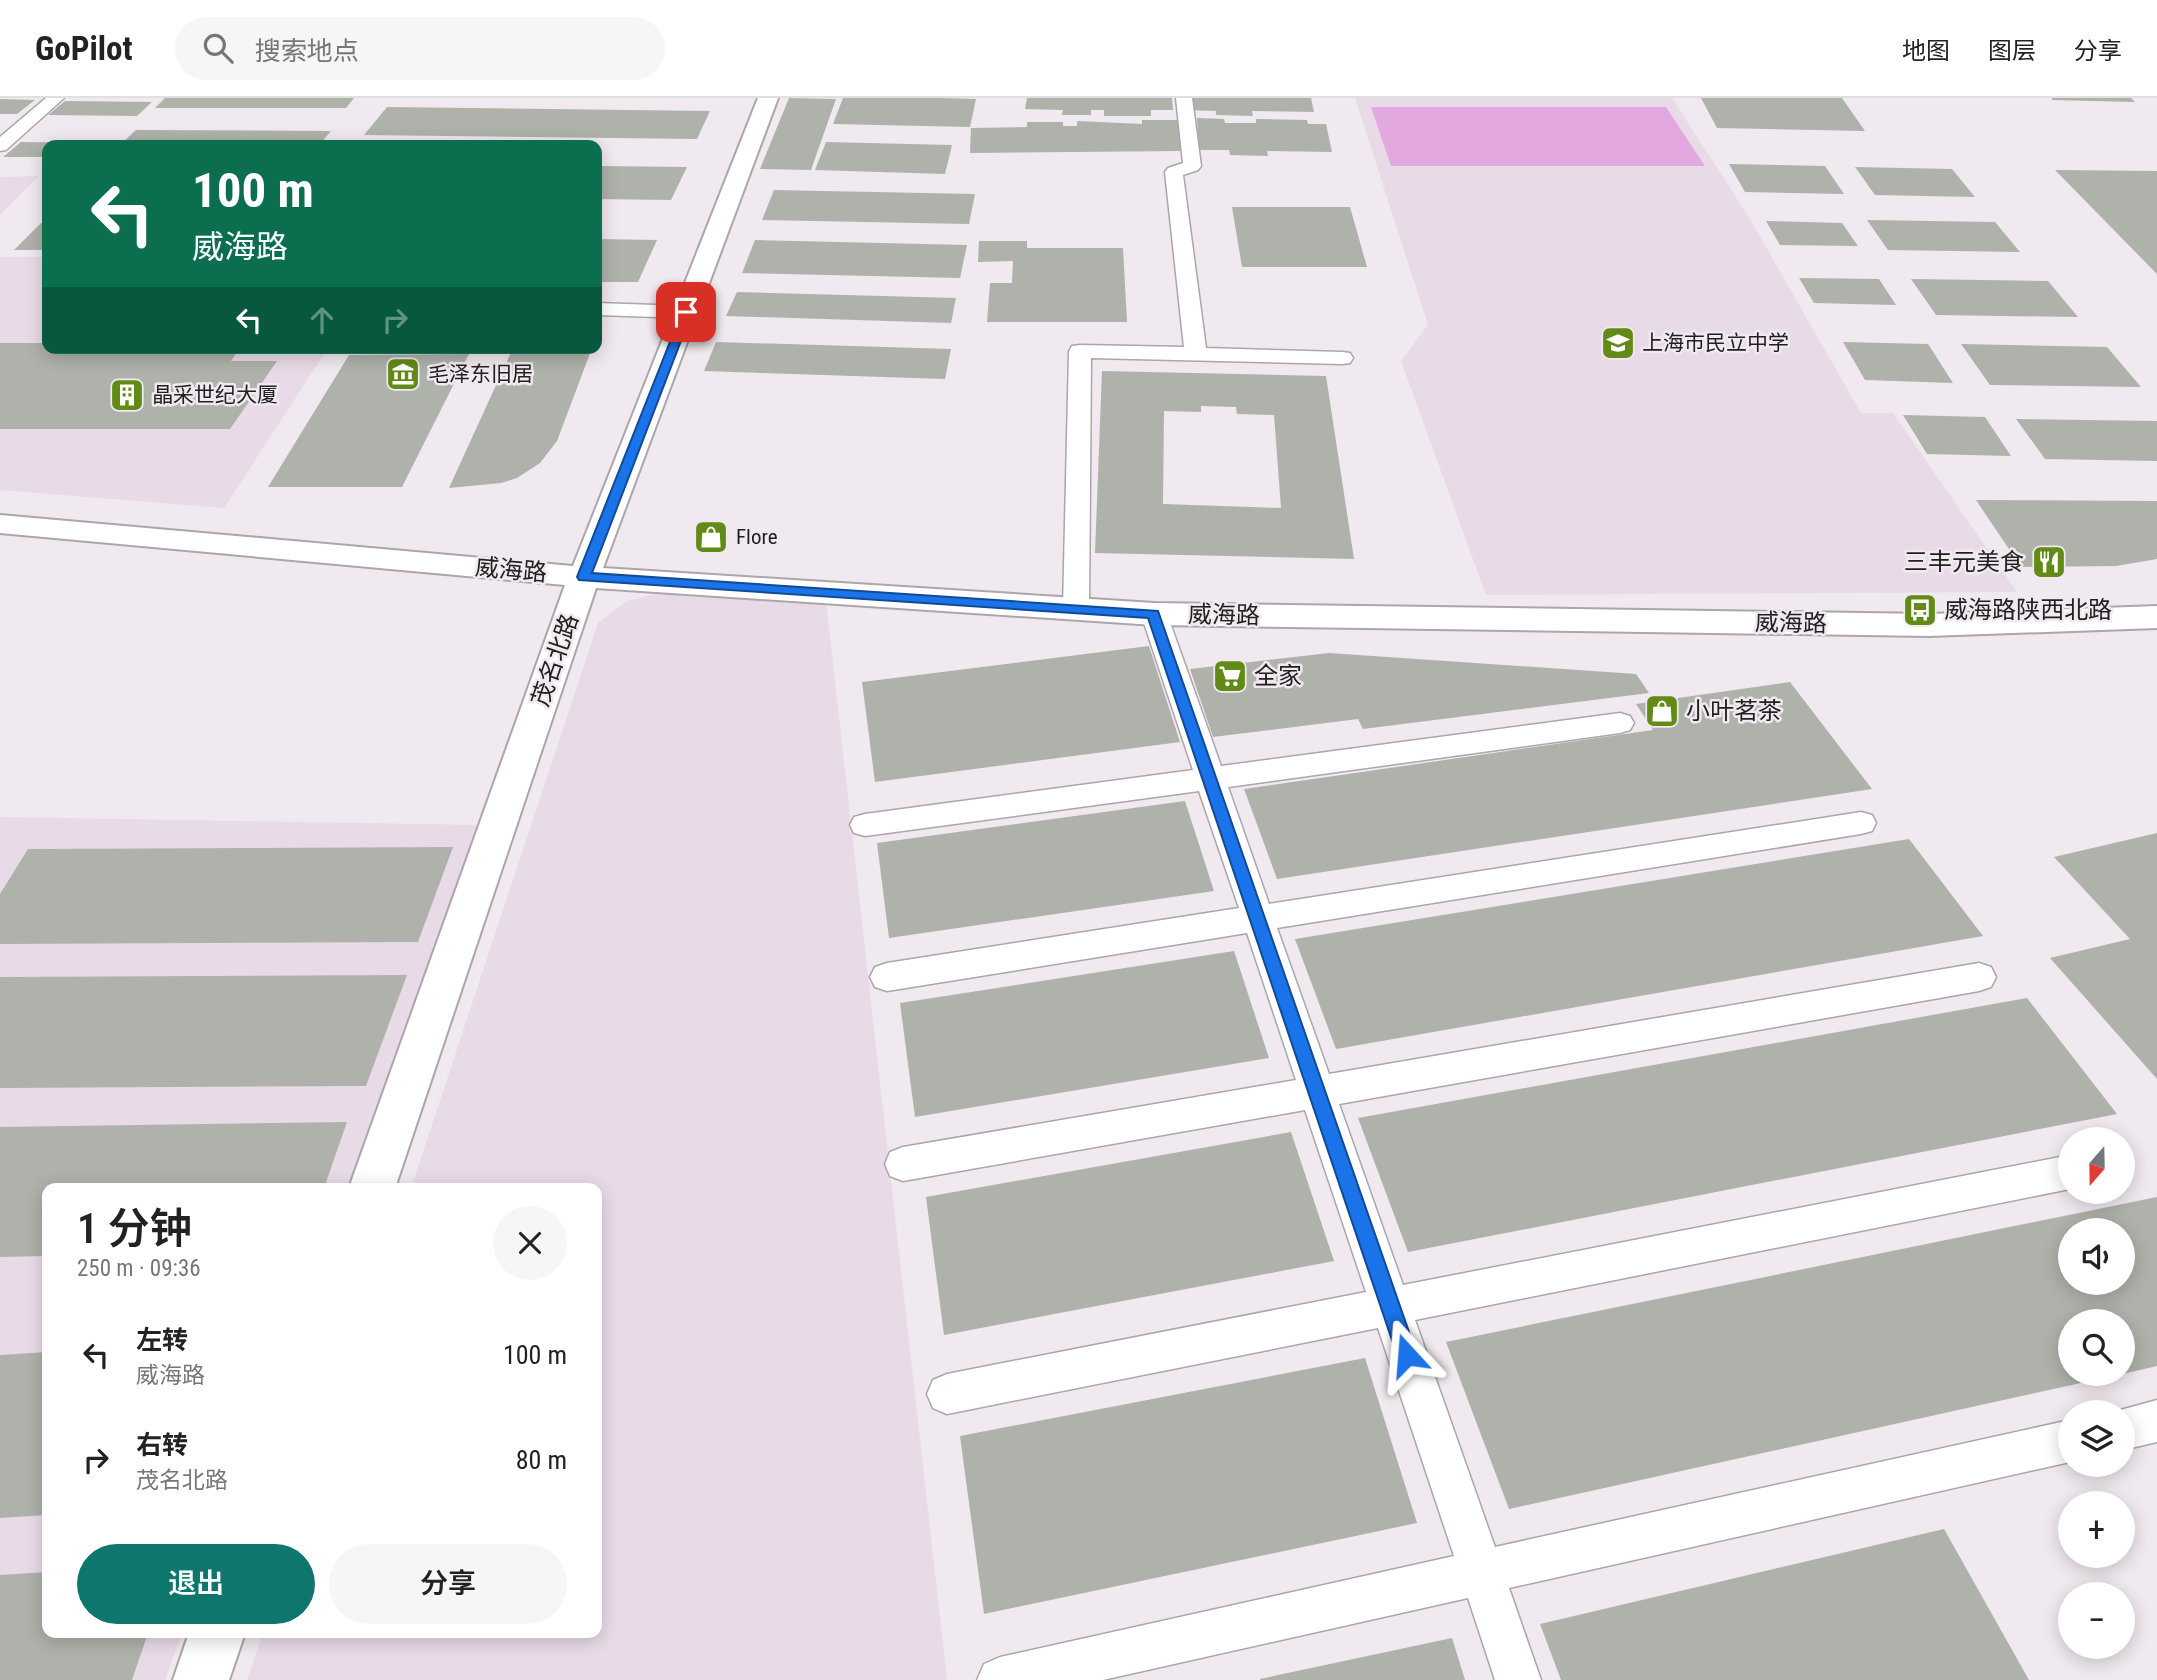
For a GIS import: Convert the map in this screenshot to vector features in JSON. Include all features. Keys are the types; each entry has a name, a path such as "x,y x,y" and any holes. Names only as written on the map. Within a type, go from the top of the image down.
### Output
{"street":[{"name":"茂名北路","path":"374,1183 584,577 768,98"},
{"name":"威海路","path":"0,523 584,577 1154,614 1929,625 2157,617"},
{"path":"201,1680 215,1638"}],"lane":[{"path":"0,146 56,98"},
{"path":"1184,98 1192,166 1174,172 1196,355"},
{"path":"602,309 686,312"},
{"path":"1076,609 1080,351 1342,358"},
{"path":"1154,614 1518,1680"},
{"path":"865,825 1620,723"},
{"path":"887,977 1861,823"},
{"path":"903,1164 1979,977"},
{"path":"947,1394 2058,1174"},
{"path":"2135,1427 2157,1422"},
{"path":"1000,1680 2058,1444"}],"shaded area":[{"name":"上海市民立中学","path":"1355,98 1672,98 1750,219 1861,413 1893,413 2017,592 1486,595 1401,361 1428,325"},
{"path":"1371,107 1666,107 1705,166 1391,166"},
{"path":"39,176 0,215 0,177"},
{"path":"0,257 42,257 42,354 324,354 224,508 0,490"},
{"path":"664,592 826,601 947,1680 247,1680 261,1638 602,1638 602,1183 413,1183 598,623 627,601"},
{"path":"0,817 481,825 349,1183 42,1183 42,1638 180,1638 165,1680 0,1680"}],"building":[{"path":"165,98 354,98 346,108 155,108"},
{"path":"789,98 836,99 811,170 760,169"},
{"path":"843,98 976,99 970,127 833,124"},
{"path":"1027,98 1172,98 1173,110 1151,110 1151,116 1104,116 1104,110 1091,110 1091,115 1062,115 1063,110 1025,109"},
{"path":"1186,98 1311,98 1314,112 1252,111 1253,116 1216,115 1216,111 1187,110"},
{"path":"1701,98 1842,98 1865,131 1717,128"},
{"path":"2131,98 2135,102 2052,100"},
{"path":"0,99 35,100 17,114 0,114"},
{"path":"65,101 152,102 137,116 48,115"},
{"path":"387,107 710,111 697,139 364,135"},
{"path":"1197,118 1224,119 1225,123 1256,123 1256,119 1307,120 1308,124 1326,124 1332,152 1267,151 1268,156 1230,155 1229,150 1199,150"},
{"path":"1142,120 1178,120 1182,151 970,153 971,128 1027,127 1027,122 1063,122 1063,126 1077,126 1077,121 1142,124"},
{"path":"136,130 331,131 323,140 125,140"},
{"path":"21,142 42,142 42,157 3,157"},
{"path":"826,142 952,145 945,174 815,170"},
{"path":"1729,164 1825,166 1844,194 1745,192"},
{"path":"602,166 687,167 671,200 602,199"},
{"path":"1855,167 1952,169 1975,197 1875,195"},
{"path":"2055,170 2157,171 2157,274"},
{"path":"774,190 975,194 969,224 762,220"},
{"path":"1232,207 1350,207 1367,267 1242,267"},
{"path":"1867,220 1995,222 2020,252 1888,250"},
{"path":"1766,221 1842,223 1858,246 1780,245"},
{"path":"41,223 42,223 42,250 14,250"},
{"path":"602,239 657,240 638,282 602,282"},
{"path":"755,240 967,245 960,278 742,273"},
{"path":"979,241 1027,241 1027,248 1123,248 1127,322 987,322 990,283 1012,283 1013,261 978,262"},
{"path":"1799,278 1879,279 1896,305 1814,303"},
{"path":"1911,279 2048,281 2078,317 1936,315"},
{"path":"737,292 956,298 951,323 726,316"},
{"path":"716,342 951,349 945,379 704,371"},
{"path":"1843,342 1928,344 1953,383 1865,380"},
{"name":"晶采世纪大厦","path":"0,343 42,343 42,354 236,354 231,361 277,361 230,429 0,429"},
{"path":"1961,344 2107,347 2141,387 1990,385"},
{"path":"469,354 402,487 268,487 349,355"},
{"path":"510,354 590,354 557,441 540,463 517,478 501,483 449,488"},
{"path":"1102,371 1326,376 1354,559 1095,553","holes":["1201,406 1236,407 1237,414 1274,415 1281,508 1163,504 1164,411 1201,412"]},
{"path":"1903,415 1985,417 2011,456 1927,454"},
{"path":"2016,419 2157,421 2157,461 2045,459"},
{"path":"1976,500 2157,501 2157,559 2116,566 2021,567"},
{"path":"1149,646 1180,742 875,782 862,682"},
{"path":"1329,653 1636,674 1649,693 1363,729 1358,719 1213,737 1190,669"},
{"path":"1790,682 1872,789 1277,879 1244,789 1653,730 1636,704"},
{"path":"1185,801 1214,891 889,938 877,843"},
{"path":"2157,833 2157,1079 2050,958 2130,939 2054,857"},
{"path":"1909,839 1983,936 1336,1049 1295,939"},
{"path":"453,847 418,942 0,944 0,894 28,849"},
{"path":"1234,951 1269,1058 915,1117 900,1003"},
{"path":"407,975 366,1086 0,1088 0,977"},
{"path":"2027,998 2117,1114 1408,1252 1358,1118"},
{"path":"347,1122 326,1183 42,1183 42,1256 0,1257 0,1127"},
{"path":"1291,1132 1334,1261 944,1335 926,1197"},
{"path":"2157,1197 2157,1366 2135,1371 2135,1309 2058,1309 2058,1386 2067,1386 1509,1509 1446,1342 2123,1204 2135,1204 2135,1201"},
{"path":"42,1352 42,1515 0,1518 0,1355"},
{"path":"1365,1358 1417,1523 984,1614 960,1436"},
{"path":"1944,1529 2029,1680 1561,1680 1540,1624"},
{"path":"42,1572 42,1638 146,1638 132,1680 0,1680 0,1575"},
{"path":"1452,1638 1465,1680 1260,1680 1260,1679"}],"place":[{"name":"上海市民立中学","path":"1618,343"},
{"name":"毛泽东旧居","path":"403,374"},
{"name":"晶采世纪大厦","path":"127,395"},
{"name":"Flore","path":"711,537"},
{"name":"三丰元美食","path":"2049,562"},
{"name":"威海路陕西北路","path":"1920,610"},
{"name":"全家","path":"1230,676"},
{"name":"小叶茗茶","path":"1662,711"}],"route":[{"path":"686,312 584,577 1154,614 1407,1355"}]}
